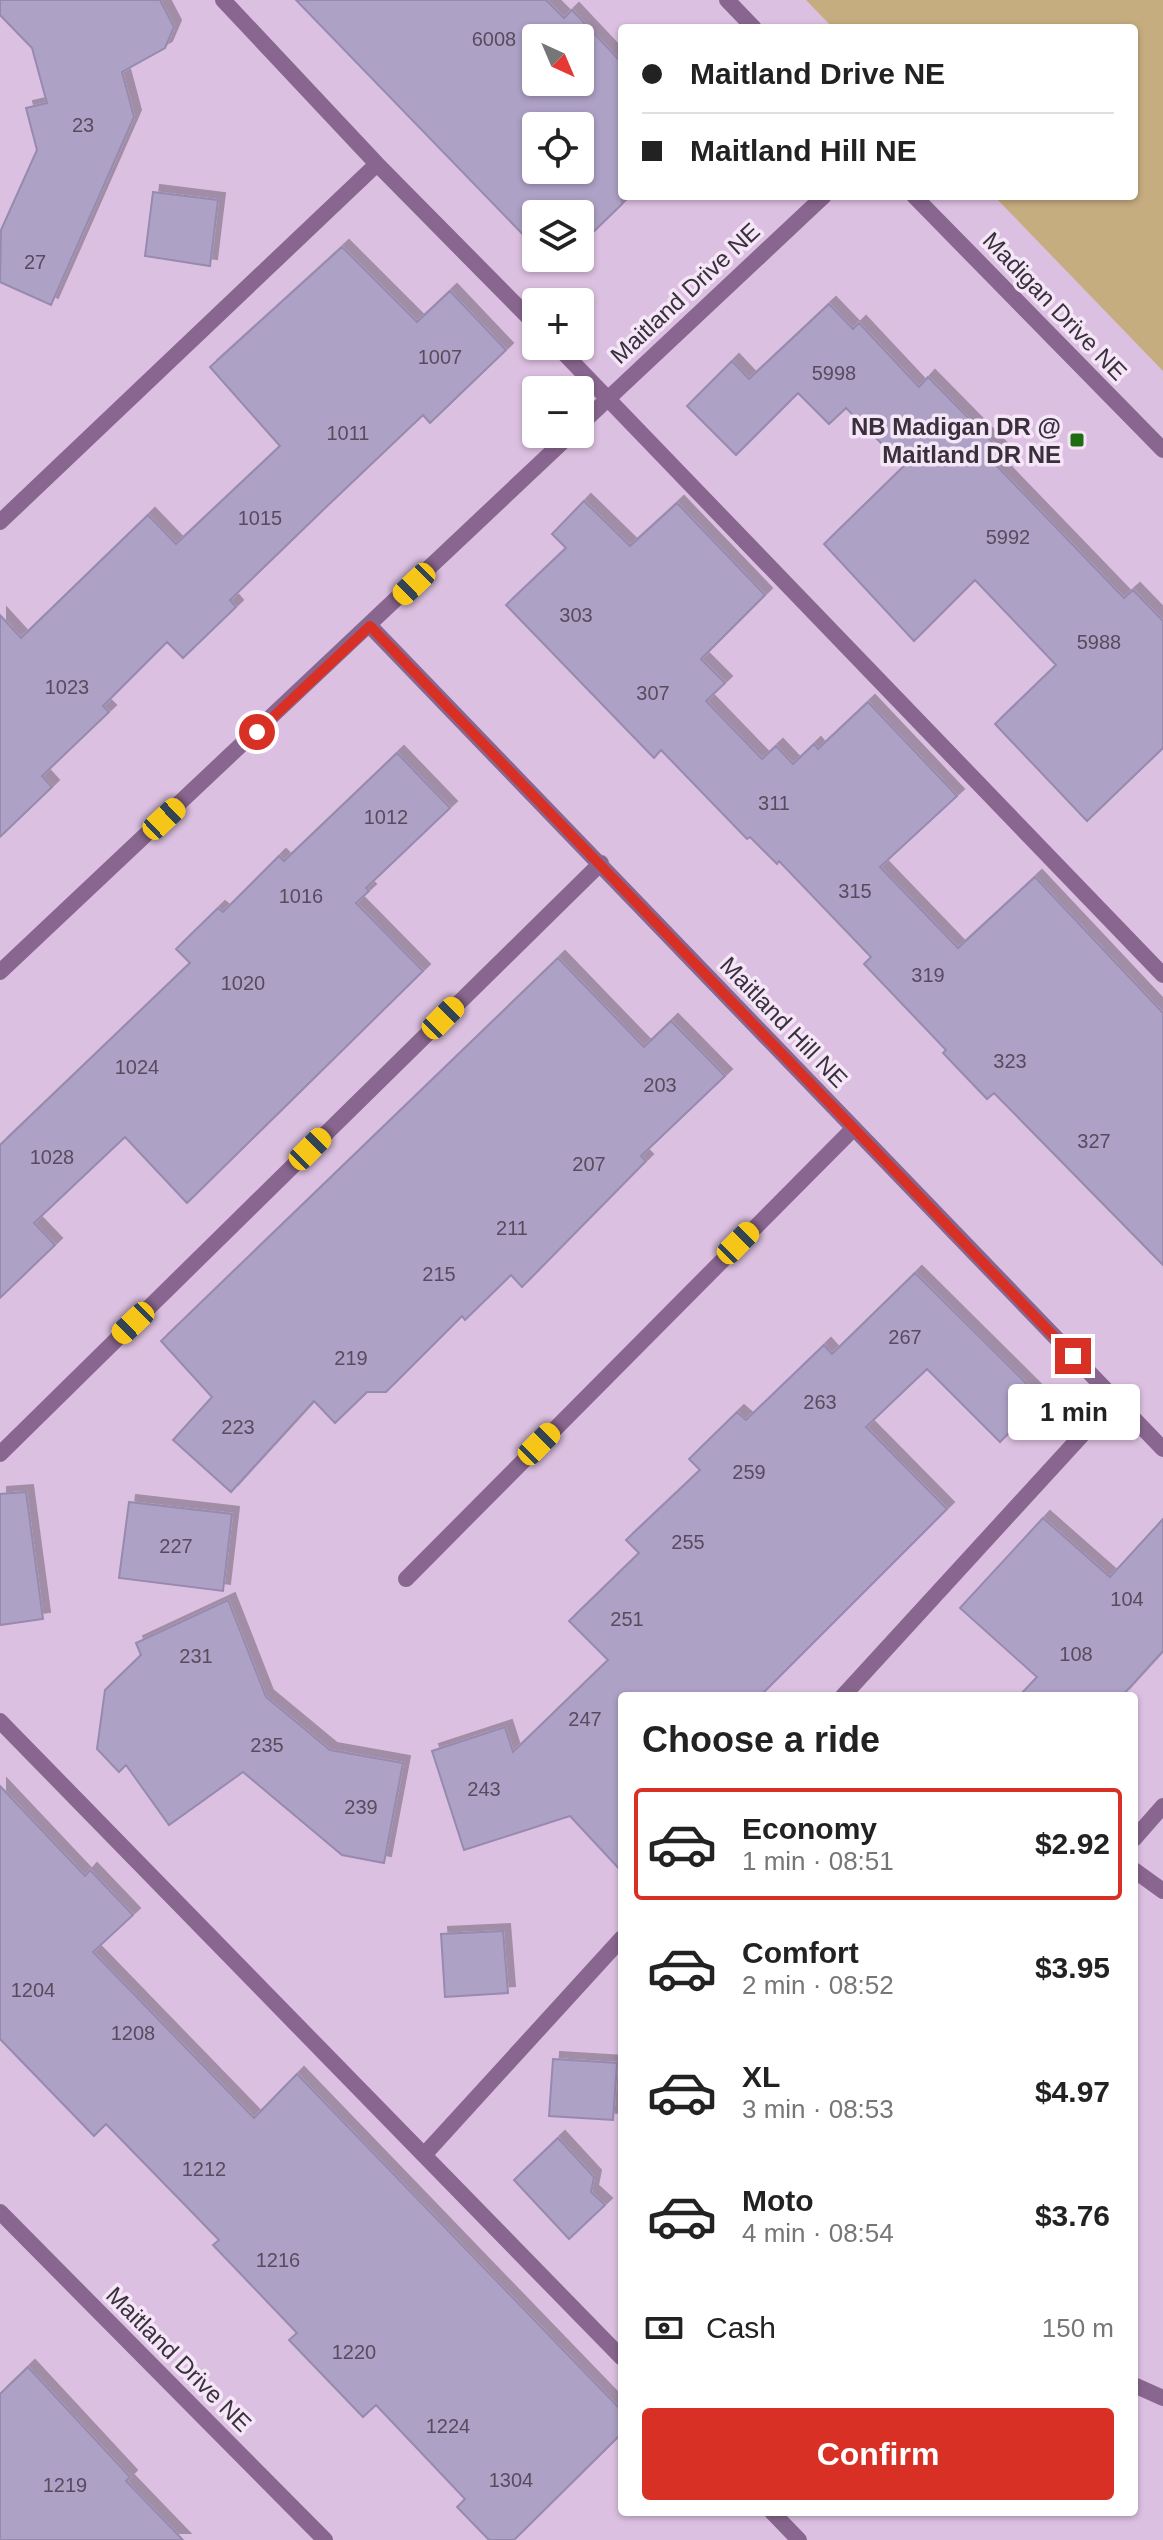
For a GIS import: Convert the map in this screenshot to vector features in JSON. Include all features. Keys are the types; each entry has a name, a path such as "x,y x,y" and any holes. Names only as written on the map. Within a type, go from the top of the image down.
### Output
{"street":[{"path":"223,0 377,164 522,311"},
{"path":"727,0 750,24"},
{"path":"0,522 377,164"},
{"name":"Maitland Drive NE","path":"594,412 820,200"},
{"name":"Madigan Drive NE","path":"918,200 1163,450"},
{"path":"571,360 1163,975"},
{"path":"0,972 556,448"},
{"name":"Maitland Hill NE","path":"370,626 1163,1449"},
{"path":"0,1454 601,863"},
{"path":"406,1579 853,1129"},
{"path":"847,1692 1115,1399"},
{"path":"0,1721 618,2354"},
{"path":"1138,1834 1163,1806"},
{"path":"1138,1873 1163,1891"},
{"path":"424,2155 618,1942"},
{"name":"Maitland Drive NE","path":"0,2212 325,2540"},
{"path":"1138,2387 1163,2398"},
{"path":"776,2516 799,2540"}],"shaded area":[{"path":"806,0 1163,0 1163,371 998,200 1138,200 1138,24 829,24"}],"building":[{"path":"0,0 160,0 174,27 165,48 122,72 134,117 51,305 0,282 1,230 37,150 26,108 47,103 32,48 0,15"},
{"path":"296,0 546,0 564,18 572,10 585,24 522,24 522,96 594,96 594,33 618,59 618,200 622,200 622,204 594,231 594,200 522,200 522,234"},
{"path":"153,192 218,200 210,266 145,256"},
{"path":"342,247 417,322 450,291 506,350 430,423 423,415 323,510 230,600 236,607 183,658 167,642 103,706 109,712 42,776 52,787 0,837 0,615 21,638 148,515 176,544 280,446 210,367"},
{"path":"829,304 853,329 859,323 919,387 928,377 1002,452 993,462 1124,598 1133,590 1163,621 1163,748 1087,821 995,724 1056,665 975,580 914,641 824,544 904,466 846,408 829,424 798,393 736,455 687,406 732,361 749,379"},
{"path":"584,501 630,546 677,503 765,595 701,659 725,683 706,701 762,759 776,746 793,764 814,744 818,749 868,702 957,796 880,867 958,948 1035,877 1163,1013 1163,1265 994,1093 987,1099 943,1053 946,1050 864,964 871,957 779,861 777,864 750,837 747,839 661,750 654,758 506,605 566,548 552,534"},
{"path":"397,753 450,808 366,888 369,891 356,903 423,971 187,1203 125,1137 34,1223 55,1245 0,1298 0,1145 190,963 176,949 218,908 223,912 279,856 284,861"},
{"path":"558,958 644,1047 671,1021 725,1076 641,1156 646,1161 522,1287 511,1275 465,1320 462,1316 386,1392 367,1392 335,1423 314,1401 231,1492 173,1440 212,1397 161,1341"},
{"path":"915,1273 1042,1399 1000,1442 927,1369 866,1427 947,1509 764,1692 618,1692 618,1868 570,1816 464,1850 432,1751 505,1727 513,1752 608,1660 569,1621 639,1553 626,1540 700,1470 689,1459 737,1412 746,1420 824,1345 832,1354"},
{"path":"26,1492 43,1619 0,1625 0,1494"},
{"path":"129,1502 232,1514 223,1591 119,1578"},
{"path":"1043,1518 1110,1577 1163,1519 1163,1651 1126,1692 1023,1692 1037,1677 960,1608"},
{"path":"228,1600 266,1697 330,1750 403,1763 384,1863 342,1855 243,1772 169,1825 126,1765 119,1772 97,1749 105,1690 141,1655 136,1643"},
{"path":"0,1786 85,1876 90,1870 133,1915 93,1952 254,2118 297,2074 618,2407 618,2437 514,2540 489,2540 457,2507 465,2499 376,2405 363,2417 289,2340 297,2333 213,2245 219,2240 106,2124 94,2136 0,2039"},
{"path":"503,1931 508,1993 445,1997 441,1934"},
{"path":"553,2059 617,2063 613,2120 549,2116"},
{"path":"558,2138 594,2177 591,2192 605,2205 569,2239 514,2180"},
{"path":"28,2367 130,2477 126,2481 183,2540 0,2540 0,2394"}],"place":[{"name":"NB Madigan DR @ Maitland DR NE","path":"1077,440"}],"route":[{"path":"257,732 370,626 1073,1356"}]}
